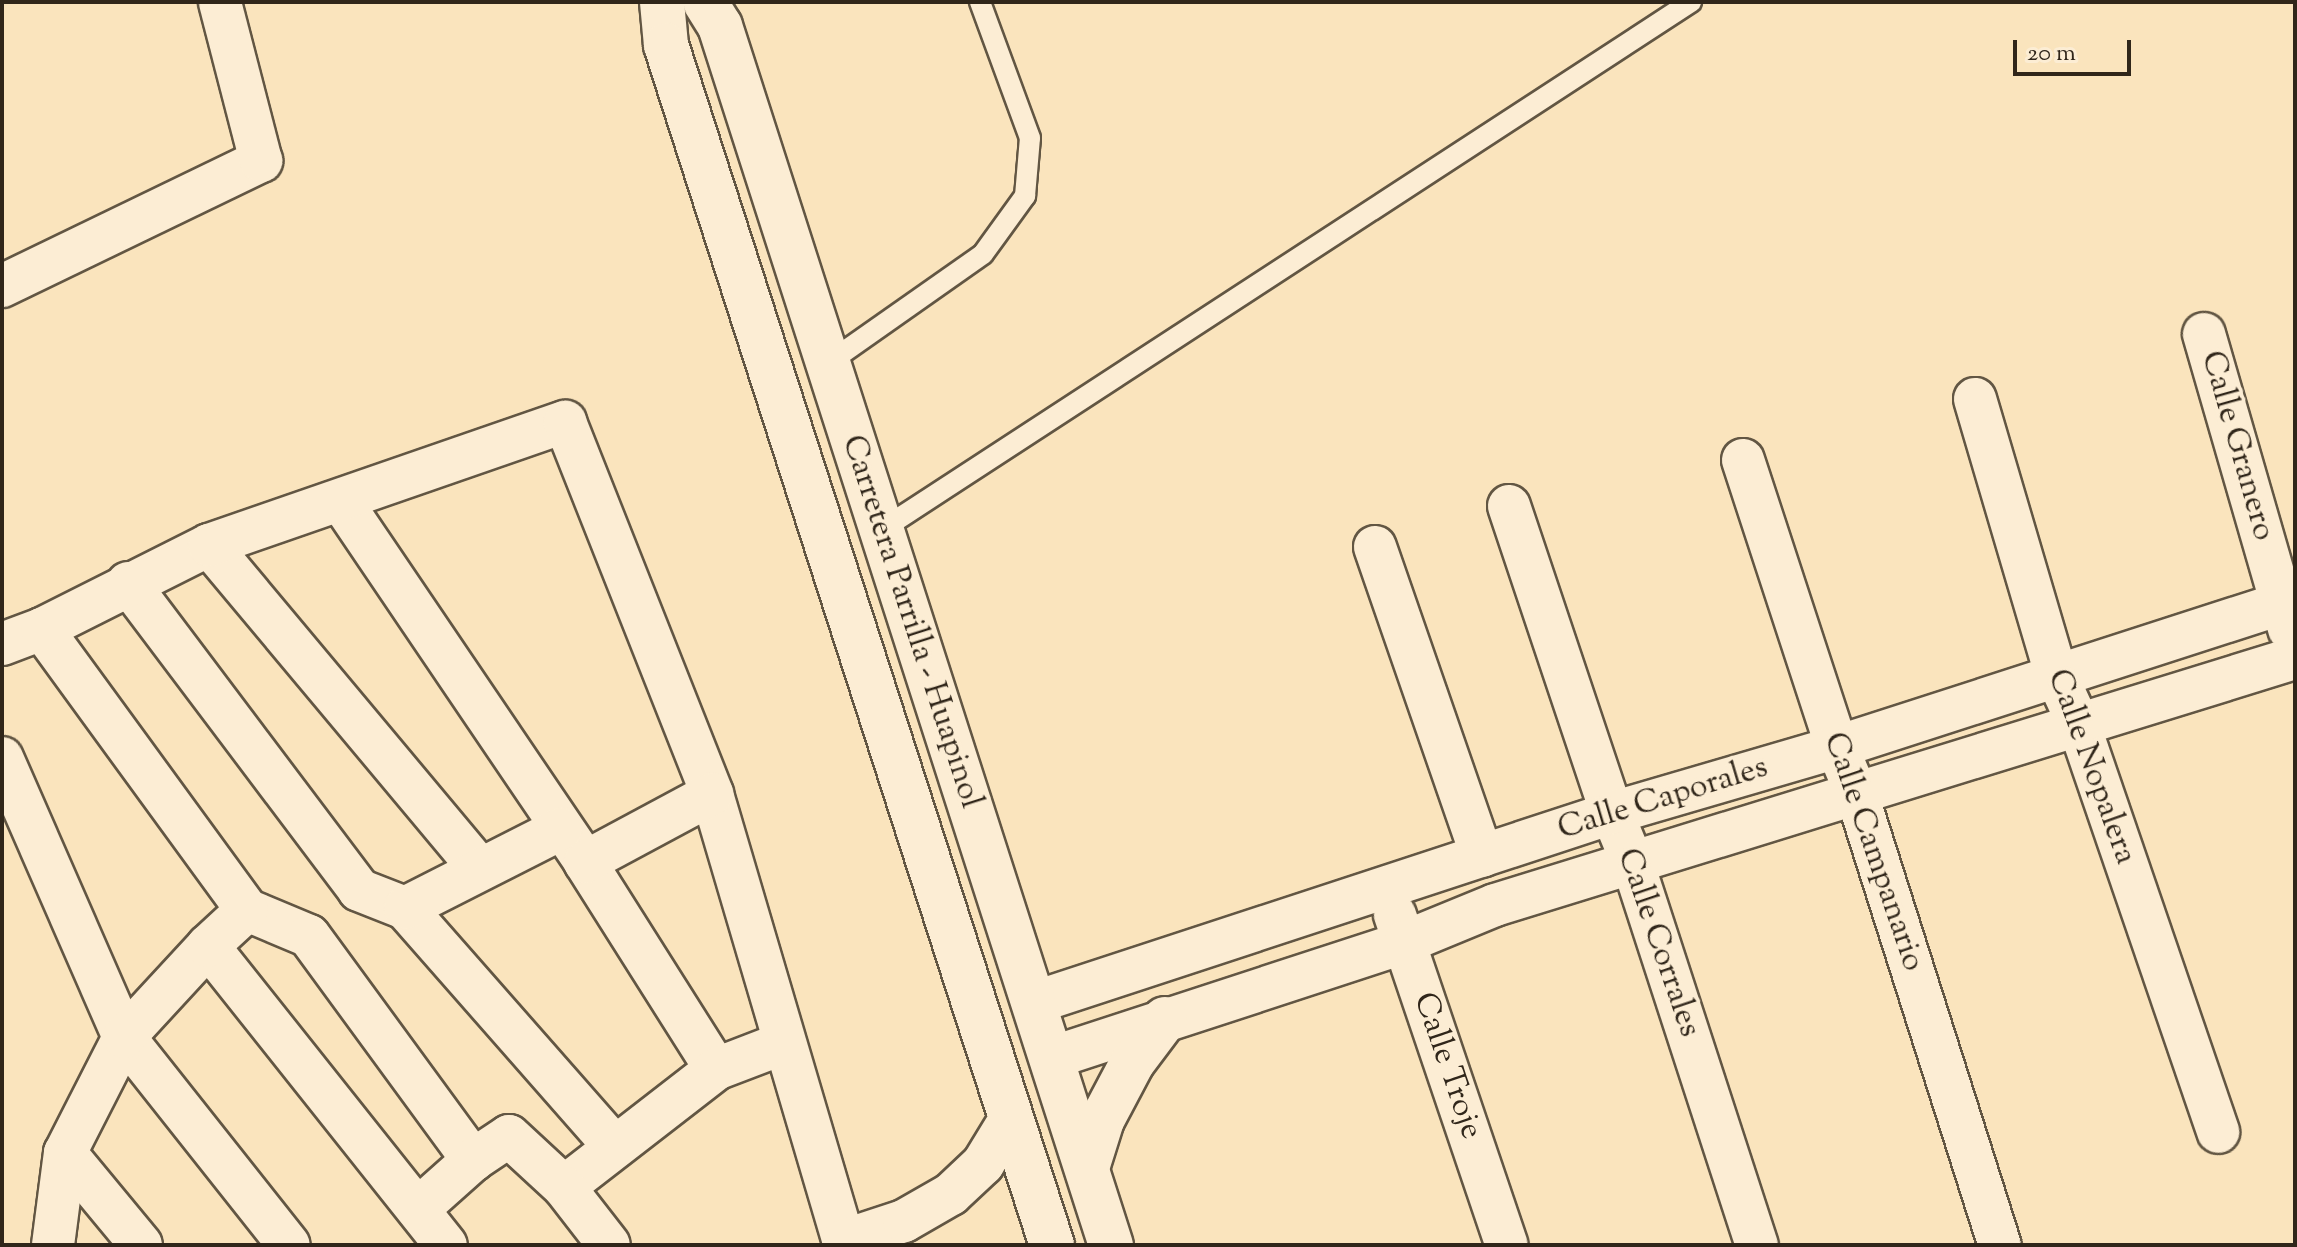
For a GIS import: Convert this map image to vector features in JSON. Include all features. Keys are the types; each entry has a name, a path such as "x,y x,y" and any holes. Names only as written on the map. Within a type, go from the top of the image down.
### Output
{"main road":[{"name":"Carretera Parrilla - Huapinol","path":"662,2 666,45 1052,1245"},
{"name":"Carretera Parrilla - Huapinol","path":"705,2 720,26 1111,1245"},
{"path":"1087,1168 1108,1109 1132,1063 1165,1019"}],"street":[{"path":"2,286 261,161 220,2"},
{"name":"Calle Granero","path":"2204,334 2289,601 2295,651"},
{"name":"Calle Nopalera","path":"1975,399 2056,675 2079,725 2218,1132"},
{"path":"2,644 42,629 128,583 209,545 565,422 712,794 844,1243 904,1221 951,1194 983,1164 1011,1118"},
{"name":"Calle Campanario","path":"1743,460 1837,747 1857,795 2000,1245"},
{"path":"341,501 585,862 716,1069"},
{"name":"Calle Corrales","path":"1509,506 1612,813 1633,864 1757,1245"},
{"path":"209,545 479,868"},
{"path":"1375,547 1482,856"},
{"path":"128,583 359,890 405,908 615,1147"},
{"name":"Calle Caporales","path":"1033,1003 1612,813 1837,747 2289,601"},
{"path":"42,629 247,910 309,936 473,1160"},
{"name":"Calle Caporales","path":"1051,1058 1405,942 1495,905 2295,658"},
{"path":"2,758 124,1037 289,1245"},
{"path":"585,862 712,794"},
{"path":"405,908 561,829"},
{"name":"Calle Troje","path":"1384,888 1507,1245"},
{"path":"309,936 359,890"},
{"path":"53,1245 65,1153 124,1037 208,946 247,910"},
{"path":"208,946 433,1234 473,1160 509,1136 564,1187 609,1245"},
{"path":"564,1187 716,1069 784,1043"},
{"path":"65,1153 141,1245"}],"lane":[{"path":"828,363 983,254 1025,196 1030,138 980,2"},
{"path":"881,530 1691,2"}]}
